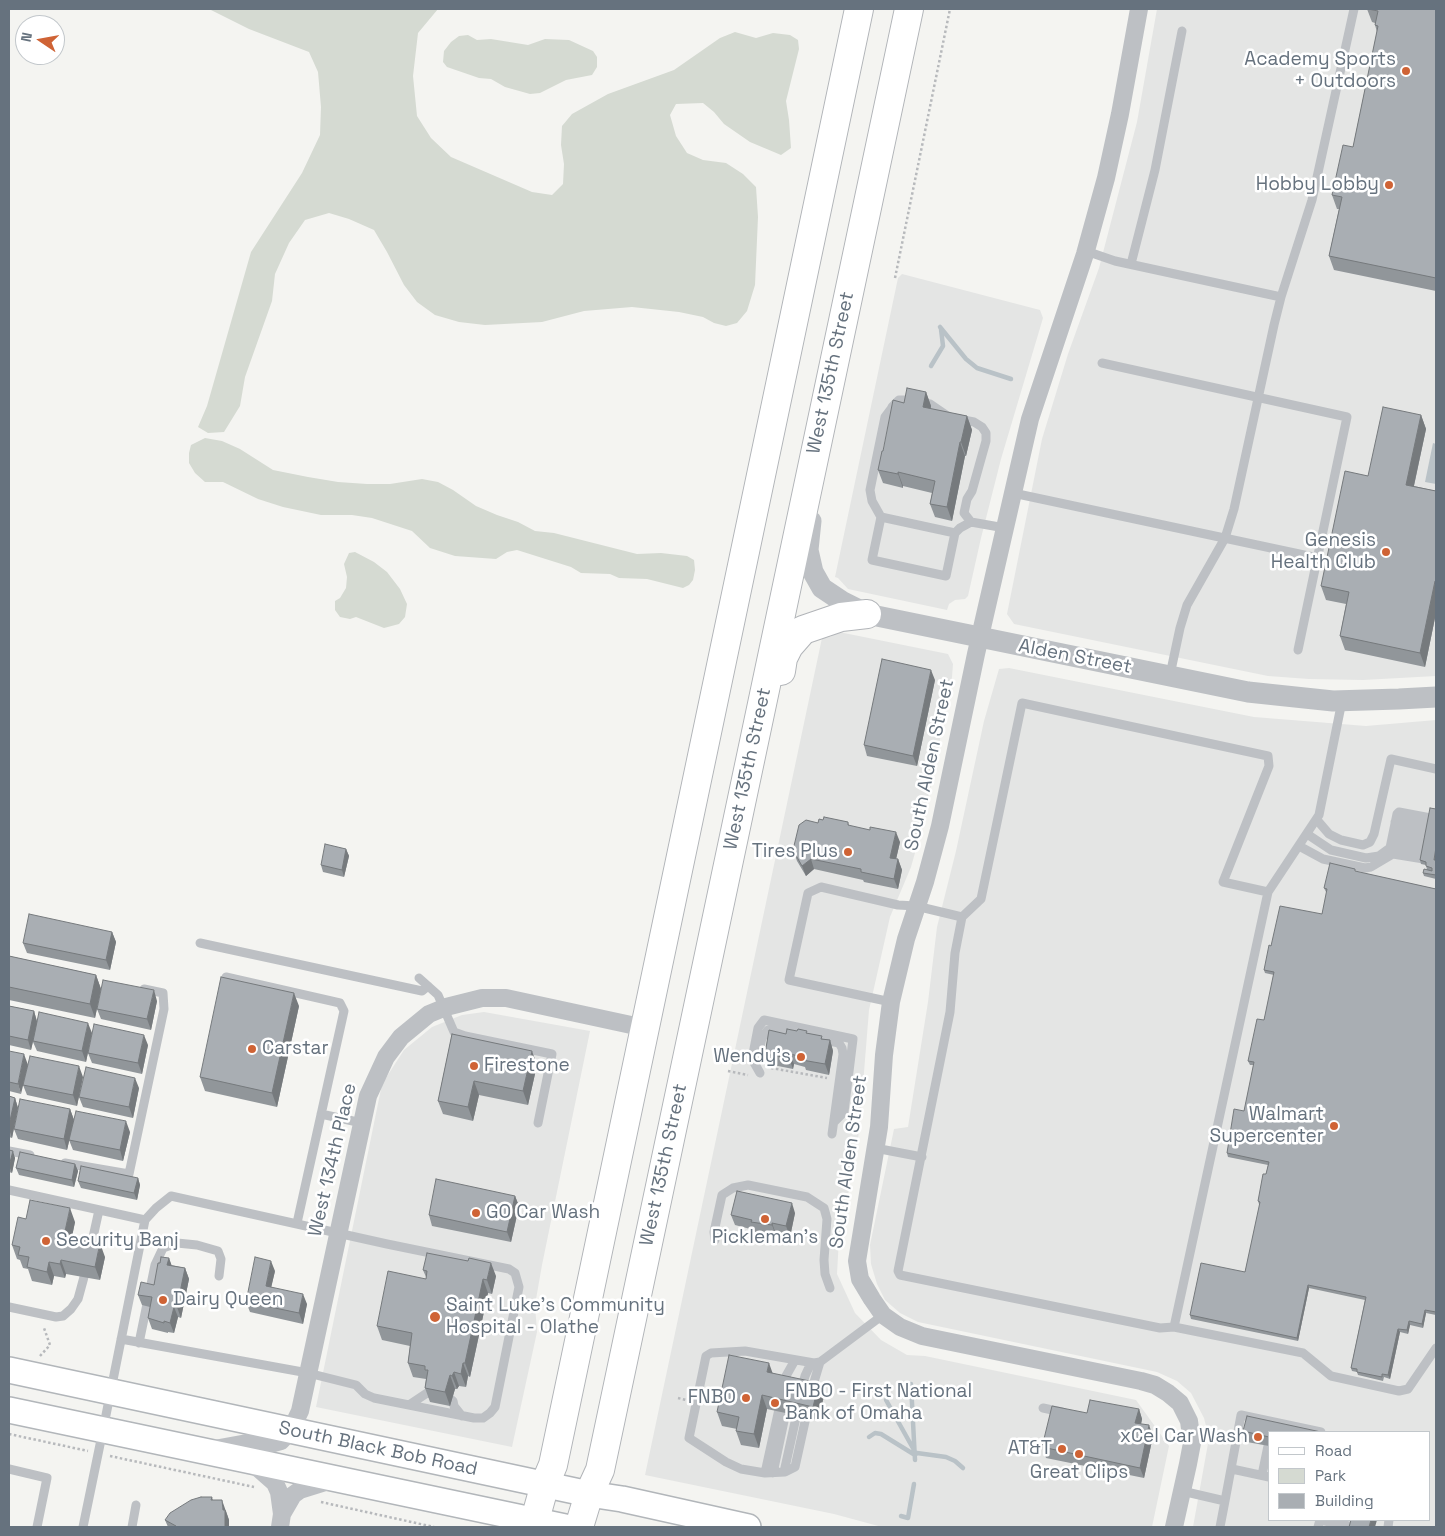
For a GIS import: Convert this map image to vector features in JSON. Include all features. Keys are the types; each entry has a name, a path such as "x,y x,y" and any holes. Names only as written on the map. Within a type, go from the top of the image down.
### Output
{"main road":[{"path":"533,1524 553,1465 859,9"},
{"name":"West 135th Street","path":"579,1527 589,1494 600,1470 908,9"},
{"path":"716,921 728,916 783,658 788,646 803,630 814,625 841,617 866,614"},
{"name":"South Black Bob Road","path":"9,1370 748,1527"},
{"name":"South Black Bob Road","path":"9,1410 337,1479 533,1524 565,1527"}],"street":[{"name":"South Alden Street","path":"1139,9 1106,178 1086,251 1030,419 940,826 890,1002 879,1127 857,1261 860,1279 883,1315 900,1326 922,1336 1141,1381 1155,1385 1180,1403 1189,1421 1192,1443 1174,1527"},
{"name":"Alden Street","path":"806,491 812,510 808,550 813,572 822,588 866,614 1248,692 1288,697 1342,700 1436,697"},
{"name":"West 134th Place","path":"203,1451 247,1443 270,1444 281,1441 290,1430 300,1411 368,1096 386,1057 401,1037 429,1014 443,1008 482,998 506,998 645,1028"},
{"path":"249,1461 275,1484 279,1492 281,1521"},
{"path":"281,1521 293,1496 300,1490 337,1479"}],"lane":[{"path":"1170,676 1187,605 1225,538 1234,509 1281,297 1312,200 1354,9"},
{"path":"1131,264 1155,170 1182,31"},
{"path":"1086,251 1131,264 1281,297"},
{"path":"1102,363 1258,399 1347,417 1298,650"},
{"path":"971,522 964,512 986,441 986,432 974,422 898,406 891,409 885,417 870,490 872,500 881,517 872,560 946,576 955,533 971,522 1005,528"},
{"path":"1013,493 1318,558"},
{"path":"881,517 955,533"},
{"path":"1174,1327 1268,892 1316,820 1323,796 1342,700"},
{"path":"1268,892 1223,882 1270,766 1268,756 1022,703 982,899 962,916 955,953 950,1012 898,1271 900,1275 1160,1328 1174,1327 1302,1354 1331,1376 1399,1391 1408,1389 1436,1348"},
{"path":"1316,820 1330,834 1341,840 1363,846 1370,842 1374,834 1391,759 1436,769"},
{"path":"1391,844 1397,814 1402,811 1436,818"},
{"path":"1395,826 1400,820 1436,827"},
{"path":"1395,826 1436,836"},
{"path":"1307,834 1331,850 1366,858 1379,856 1396,836 1436,845"},
{"path":"1391,844 1436,853"},
{"path":"1299,846 1323,859 1365,868 1371,867 1393,854 1436,861"},
{"path":"890,1002 789,980 808,893 821,887 898,906 916,906 962,916"},
{"path":"200,943 422,992 428,986"},
{"path":"226,977 340,1003 344,1011 297,1223"},
{"path":"420,978 438,994 454,1032 464,1036 552,1054 538,1123"},
{"path":"56,1161 129,1174 164,1009 163,993 134,987"},
{"path":"757,1075 752,1059 758,1028 764,1020 854,1039 844,1112 834,1122"},
{"path":"757,1075 757,1063 762,1038 768,1030 772,1029 839,1044 844,1054 832,1134"},
{"path":"321,1114 362,1123"},
{"path":"875,1148 922,1157"},
{"path":"9,1150 37,1157"},
{"path":"715,1240 714,1232 722,1195 733,1188 748,1185 807,1197 824,1208 827,1219 824,1260 825,1274 830,1288"},
{"path":"9,1190 145,1220"},
{"path":"83,1527 145,1220 171,1196 510,1269 515,1273 519,1287 495,1407 482,1418 462,1416 374,1398 365,1394 356,1385 308,1373 121,1339"},
{"path":"90,1254 99,1210"},
{"path":"139,1342 155,1265 163,1248 177,1243 197,1245 218,1251 221,1259 219,1276"},
{"path":"9,1307 56,1318 63,1316 78,1299 84,1277"},
{"path":"815,1362 795,1467 784,1472 769,1473 741,1468 726,1462 690,1438 706,1356 711,1353 745,1351 815,1362 883,1315"},
{"path":"769,1473 798,1360"},
{"path":"409,1405 426,1394 448,1398 453,1401 454,1406 462,1416"},
{"path":"1043,1408 1071,1413"},
{"path":"1220,1527 1241,1415 1272,1426 1310,1431"},
{"path":"1232,1469 1265,1476 1268,1446"},
{"path":"9,1469 47,1478 38,1527"},
{"path":"1182,1491 1225,1501"},
{"path":"132,1527 136,1505"},
{"path":"1325,1521 1354,1527"}],"path":[{"path":"894,278 950,9"},
{"path":"768,1067 832,1079"},
{"path":"728,1071 757,1075"},
{"path":"39,1358 50,1345 44,1328"},
{"path":"9,1434 80,1450"},
{"path":"118,1458 256,1488"},
{"path":"313,1500 434,1527"}],"shaded area":[{"path":"1157,9 1436,9 1436,676 1363,680 1268,676 1014,624 1007,614 1042,439 1068,354 1099,268 1137,122"},
{"path":"902,274 1040,310 1043,318 1001,459 968,596 965,599 955,600 949,604 947,610 848,589 835,577 898,278"},
{"path":"1433,443 1436,444 1436,484 1425,482"},
{"path":"839,632 948,654 953,664 939,748 920,835 911,867 890,917 869,1010 856,1156 839,1238 837,1274 855,1313 881,1340 907,1355 925,1356 1136,1400 1169,1446 1152,1527 882,1527 834,1514 645,1475 822,638 830,637"},
{"path":"1009,668 1254,717 1366,726 1436,720 1436,1527 1193,1527 1209,1438 1204,1418 1191,1393 1177,1381 1157,1372 918,1322 900,1313 885,1300 877,1284 871,1264 870,1245 894,1129 908,1127 928,1002 937,927 956,851 984,721 999,669"},
{"path":"484,1012 590,1031 542,1265 535,1305 537,1332 512,1447 316,1407 382,1084 404,1050 432,1027 462,1015"}],"green space":[{"path":"209,9 438,9 418,33 413,76 417,116 431,138 451,157 532,192 552,195 563,184 562,126 572,114 608,94 674,70 720,38 735,32 756,38 773,33 790,35 798,40 799,49 786,101 791,148 781,155 750,142 724,124 703,103 676,104 670,115 676,136 687,153 703,160 726,163 743,174 756,187 758,217 755,285 747,311 737,323 726,326 714,323 703,317 679,312 632,307 584,311 542,322 485,325 459,322 435,315 417,302 404,285 374,230 329,213 305,220 289,243 275,274 272,301 245,377 240,406 224,432 208,433 198,427 207,406 251,252 302,173 320,135 321,107 318,72 309,52 249,29"},
{"path":"468,35 477,40 491,39 528,45 545,39 569,40 593,51 597,57 597,67 592,75 566,80 540,93 530,94 505,87 491,79 479,78 447,67 443,62 444,51 459,36"},
{"path":"205,438 222,441 240,449 273,470 308,477 367,484 390,484 422,479 438,482 476,506 518,522 535,531 554,533 637,554 661,553 687,556 694,560 693,580 683,588 647,579 619,578 610,574 581,573 571,567 517,550 507,552 496,559 455,556 430,548 412,531 372,518 352,515 321,515 283,507 258,499 223,482 205,482 195,473 189,463 189,453 191,445"},
{"path":"355,552 374,562 387,572 400,589 407,604 405,617 399,624 384,628 356,617 350,619 340,617 335,610 335,601 340,598 346,588 347,577 344,564 349,553"}],"building":[{"name":"Hobby Lobby","path":"1368,9 1436,9 1436,278 1329,256 1342,197 1332,195 1343,145 1353,147 1378,26 1375,25 1378,11"},
{"path":"907,388 926,392 923,407 967,416 947,507 930,504 935,481 898,472 898,474 878,470 893,400 904,403"},
{"name":"Genesis Health Club","path":"1383,407 1421,415 1406,485 1436,491 1436,582 1420,653 1340,636 1349,592 1321,586 1345,471 1368,476"},
{"path":"882,659 931,670 913,756 864,745"},
{"path":"1430,808 1436,809 1434,860 1436,860 1436,875 1423,873 1424,869 1432,871 1432,868 1426,866 1426,862 1420,860"},
{"name":"Tires Plus","path":"824,817 848,822 848,825 870,830 870,827 896,832 890,858 898,859 894,879 861,872 861,869 811,859 802,866 793,850 799,825 806,820 818,823 819,819 823,820"},
{"path":"325,844 346,849 342,870 321,865"},
{"name":"Walmart Supercenter","path":"1330,863 1355,869 1355,871 1436,889 1436,1312 1425,1310 1422,1324 1409,1321 1407,1330 1398,1329 1388,1375 1382,1374 1382,1377 1357,1372 1357,1369 1351,1368 1366,1297 1308,1285 1297,1338 1190,1315 1201,1263 1245,1272 1260,1202 1258,1201 1263,1174 1266,1174 1269,1162 1227,1153 1234,1109 1244,1111 1254,1062 1248,1061 1257,1019 1264,1020 1274,972 1264,970 1280,906 1322,914 1327,889 1324,888"},
{"path":"29,914 112,932 106,960 23,943"},
{"path":"9,956 96,975 90,1004 9,987"},
{"name":"Carstar","path":"221,977 294,993 272,1093 200,1077"},
{"path":"103,980 154,990 147,1019 97,1009"},
{"path":"9,1006 34,1011 28,1040 9,1036"},
{"path":"39,1012 88,1023 82,1051 33,1041"},
{"path":"94,1024 144,1035 138,1063 88,1053"},
{"path":"787,1029 807,1031 806,1033 822,1036 821,1039 830,1040 825,1064 802,1060 803,1057 790,1054 789,1058 765,1054 769,1030 786,1034"},
{"path":"452,1034 532,1051 523,1091 474,1081 468,1107 438,1101"},
{"path":"9,1051 24,1054 18,1084 9,1082"},
{"path":"30,1056 79,1066 73,1095 23,1085"},
{"path":"86,1067 135,1078 129,1107 79,1097"},
{"path":"9,1096 15,1098 9,1125"},
{"path":"20,1099 70,1109 64,1139 14,1129"},
{"path":"76,1111 126,1121 120,1150 69,1140"},
{"path":"9,1150 13,1151 9,1166"},
{"path":"20,1152 75,1164 72,1180 16,1168"},
{"path":"81,1166 138,1178 134,1193 78,1181"},
{"name":"GO Car Wash","path":"436,1179 515,1196 507,1232 429,1215"},
{"path":"737,1191 792,1203 786,1226 751,1222 752,1220 731,1215"},
{"name":"Security Banj","path":"30,1200 70,1208 64,1236 100,1243 95,1267 61,1260 60,1264 49,1262 47,1272 27,1267 29,1257 18,1255 20,1247 12,1245 18,1217 26,1219"},
{"name":"Saint Luke’s Community Hospital - Olathe","path":"427,1253 468,1261 469,1258 491,1263 487,1280 483,1279 465,1363 463,1363 461,1374 454,1372 452,1376 450,1375 445,1392 425,1388 428,1370 425,1370 425,1366 408,1363 412,1333 377,1326 388,1271 426,1279 427,1271 423,1270"},
{"name":"Dairy Queen","path":"161,1257 169,1258 167,1265 185,1268 177,1307 174,1307 170,1323 148,1318 152,1297 138,1295 141,1282 154,1285"},
{"path":"255,1257 271,1261 266,1286 303,1294 299,1313 246,1302"},
{"name":"FNBO - First National Bank of Omaha","path":"729,1355 769,1363 767,1372 819,1383 813,1407 762,1395 754,1434 736,1431 739,1417 717,1412"},
{"path":"1090,1400 1139,1409 1135,1423 1149,1425 1140,1468 1042,1447 1052,1406 1087,1413"},
{"path":"1247,1416 1316,1431 1268,1431 1268,1437 1243,1431"},
{"path":"201,1497 212,1497 211,1500 222,1500 223,1510 225,1510 225,1527 175,1527 165,1520 170,1513 191,1500"},
{"path":"1351,1521 1371,1521 1369,1527 1349,1527"}],"waterway":[{"path":"940,327 966,359 977,368 1011,379"},
{"path":"931,366 943,346 941,329"},
{"path":"911,1384 915,1460"},
{"path":"886,1400 914,1450"},
{"path":"869,1437 875,1433 881,1434 915,1455 917,1453 946,1457 955,1461 963,1468"},
{"path":"901,1516 908,1518 914,1484"}],"place":[{"name":"Academy Sports + Outdoors","path":"1406,71"},
{"name":"Hobby Lobby","path":"1389,185"},
{"name":"Genesis Health Club","path":"1386,552"},
{"name":"Tires Plus","path":"848,852"},
{"name":"Carstar","path":"252,1049"},
{"name":"Wendy's","path":"801,1057"},
{"name":"Firestone","path":"474,1066"},
{"name":"Walmart Supercenter","path":"1334,1126"},
{"name":"GO Car Wash","path":"476,1213"},
{"name":"Pickleman's","path":"765,1219"},
{"name":"Security Banj","path":"46,1241"},
{"name":"Dairy Queen","path":"163,1300"},
{"name":"Saint Luke’s Community Hospital - Olathe","path":"435,1317"},
{"name":"FNBO","path":"746,1398"},
{"name":"FNBO - First National Bank of Omaha","path":"775,1403"},
{"name":"xCel Car Wash","path":"1258,1437"},
{"name":"AT&T","path":"1062,1449"},
{"name":"Great Clips","path":"1079,1454"}]}
